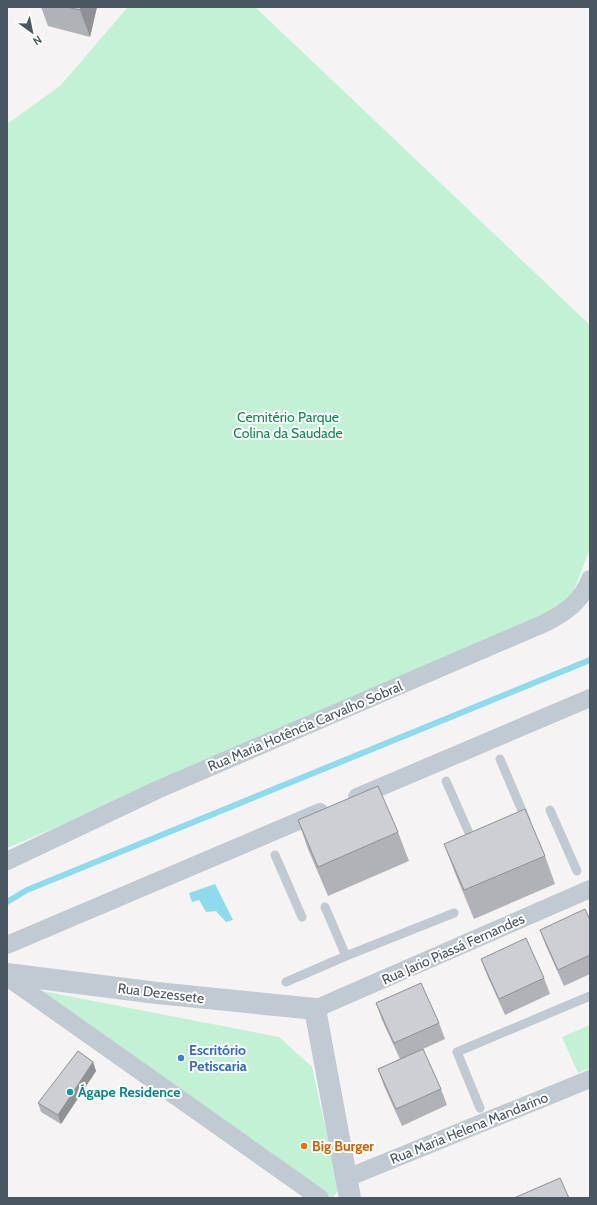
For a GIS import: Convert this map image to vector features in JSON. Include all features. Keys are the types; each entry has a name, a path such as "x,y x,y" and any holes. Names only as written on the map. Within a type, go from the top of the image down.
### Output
{"street":[{"name":"Rua Maria Hotência Carvalho Sobral","path":"7,861 157,790 545,623 568,610 577,602 590,579"},
{"path":"7,945 590,698"},
{"name":"Rua Jario Piassá Fernandes","path":"315,1009 590,889"},
{"name":"Rua Dezessete","path":"7,974 203,998 315,1009"},
{"path":"7,977 320,1198"},
{"path":"315,1009 349,1188"},
{"name":"Rua Maria Helena Mandarino","path":"349,1188 482,1114 590,1079"}],"lane":[{"path":"500,759 526,820"},
{"path":"446,781 473,842"},
{"path":"550,810 577,871"},
{"path":"275,855 302,916"},
{"path":"325,907 346,956"},
{"path":"286,982 346,956 454,913"},
{"path":"482,1114 457,1052 590,996"}],"green space":[{"name":"Cemitério Parque Colina da Saudade","path":"128,7 255,7 590,325 590,548 565,614 7,848 7,124 60,86"},
{"path":"32,989 279,1037 312,1067 339,1190 332,1198"},
{"path":"590,1025 590,1068 578,1073 562,1037"}],"water":[{"path":"215,884 233,920 226,922 216,911 206,912 199,900 192,902 189,893"}],"building":[{"path":"67,7 81,7 80,10"},
{"path":"378,786 398,832 318,867 298,820"},
{"path":"525,809 545,856 464,890 444,844"},
{"path":"585,909 590,920 590,955 558,970 540,930"},
{"path":"526,938 544,978 499,999 481,959"},
{"path":"421,983 439,1023 394,1043 376,1003"},
{"path":"423,1049 441,1089 396,1109 378,1069"},
{"path":"78,1051 93,1062 58,1115 38,1103"},
{"path":"560,1178 569,1198 514,1198"}],"waterway":[{"path":"7,902 27,890 590,660"}],"place":[{"name":"Escritório Petiscaria","path":"181,1058"},
{"name":"Ágape Residence","path":"70,1092"},
{"name":"Big Burger","path":"304,1146"}]}
